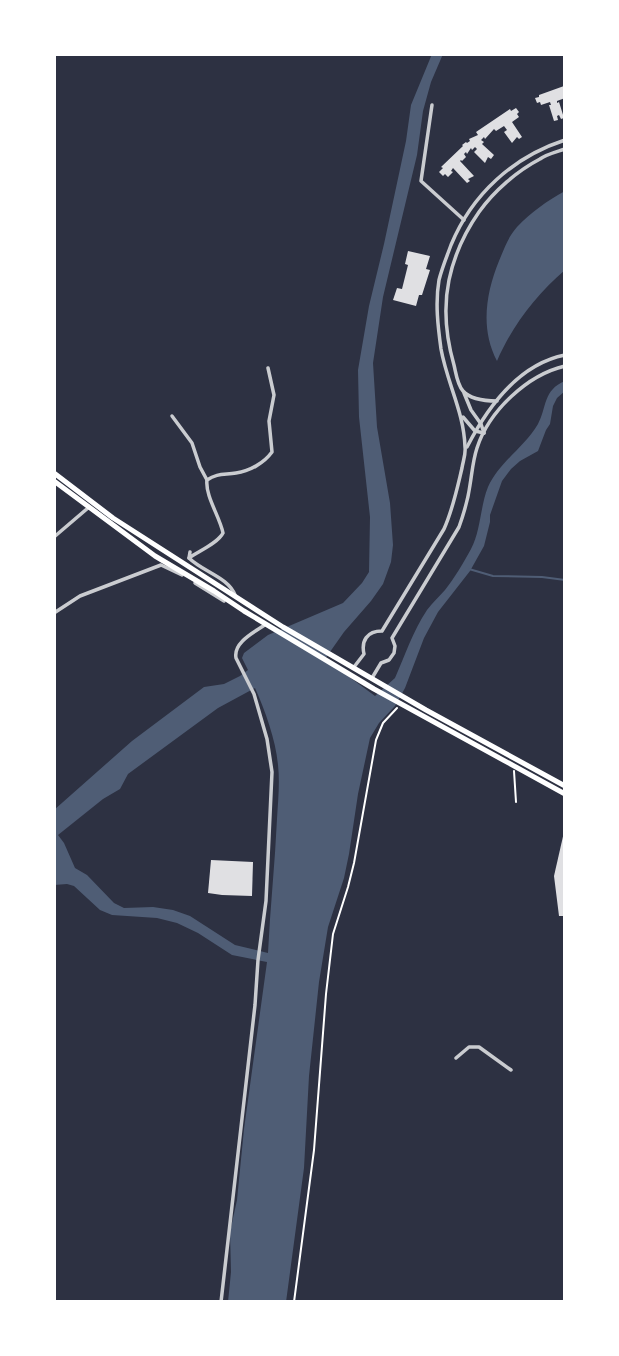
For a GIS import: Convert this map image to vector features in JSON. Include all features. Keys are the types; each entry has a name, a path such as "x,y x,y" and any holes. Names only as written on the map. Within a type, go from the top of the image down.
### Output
{"main road":[{"path":"54,473 113,518 330,663 422,717 565,794"},
{"path":"54,481 165,562 242,610 283,627 565,786"}],"street":[{"path":"432,105 421,181 464,220"},
{"path":"466,449 461,416 445,369 438,324 439,280 445,260 464,220 484,192 502,174 524,158 565,140"},
{"path":"484,433 471,410 452,359 445,317 449,277 458,251 480,211 518,173 542,157 565,149"},
{"path":"354,667 364,654 365,638 371,633 382,631 444,529 451,512 466,449 475,431 508,387 538,363 565,355"},
{"path":"372,678 381,663 389,660 394,653 393,638 459,527 466,509 477,447 484,433 500,410 526,383 565,366"},
{"path":"207,480 217,475 252,468 267,459 272,452 269,421 274,395 268,368"},
{"path":"463,391 473,398 497,401"},
{"path":"172,416 192,443 221,525 222,537 189,555 197,566 229,585 236,599"},
{"path":"461,416 475,431 484,433"},
{"path":"54,537 88,508"},
{"path":"54,613 80,596 162,565 242,610"},
{"path":"221,1302 266,901 272,772 267,738 254,694 235,652 238,645 268,622"},
{"path":"456,1058 469,1047 479,1046 511,1070"}],"path":[{"path":"294,1302 314,1150 333,934 354,863 376,740 383,723 398,707"},
{"path":"514,770 516,802"}],"water":[{"path":"432,54 443,54 423,111 417,155 383,297 373,363 377,427 390,503 393,545 391,562 383,584 325,659 375,696 395,678 422,618 452,581 471,549 485,495 493,478 532,433 553,389 565,381 565,391 553,406 550,424 538,451 520,461 502,481 490,515 484,546 470,571 438,612 424,638 405,688 395,706 379,723 370,738 344,878 328,927 319,982 309,1076 304,1168 286,1302 228,1302 231,1272 230,1232 237,1200 267,962 232,955 177,923 157,918 112,915 100,910 74,886 54,885 54,810 132,741 204,687 224,684 248,670 242,658 244,653 268,635 343,603 369,572 370,517 359,417 358,370 369,306 406,141 411,105","holes":["255,688 270,726 279,778 268,953 235,945 190,916 173,910 153,907 124,908 114,903 87,875 75,868 58,835 120,789 128,774 218,708"]},
{"path":"565,191 565,270 526,312 497,361 488,336 487,311 499,261 517,227 540,207"}],"building":[{"path":"564,86 565,98 557,103 559,102 564,118 561,119 559,115 558,120 554,121 550,102 541,105 535,98"},
{"path":"516,108 519,117 512,122 522,137 517,137 512,143 504,132 507,130 504,126 496,131 494,129 481,140 494,155 491,159 488,157 485,163 474,152 477,149 475,147 467,154 466,152 466,157 460,161 474,176 468,179 470,181 467,183 453,168 448,177 439,172 462,145 478,135 476,132 510,109 511,111"},
{"path":"408,251 430,256 426,269 430,270 416,306 393,300 397,288 402,289 408,265 405,264"},
{"path":"564,832 565,916 559,916 554,876"},
{"path":"211,860 253,862 252,896 208,893"}],"waterway":[{"path":"469,569 493,576 565,580"}]}
